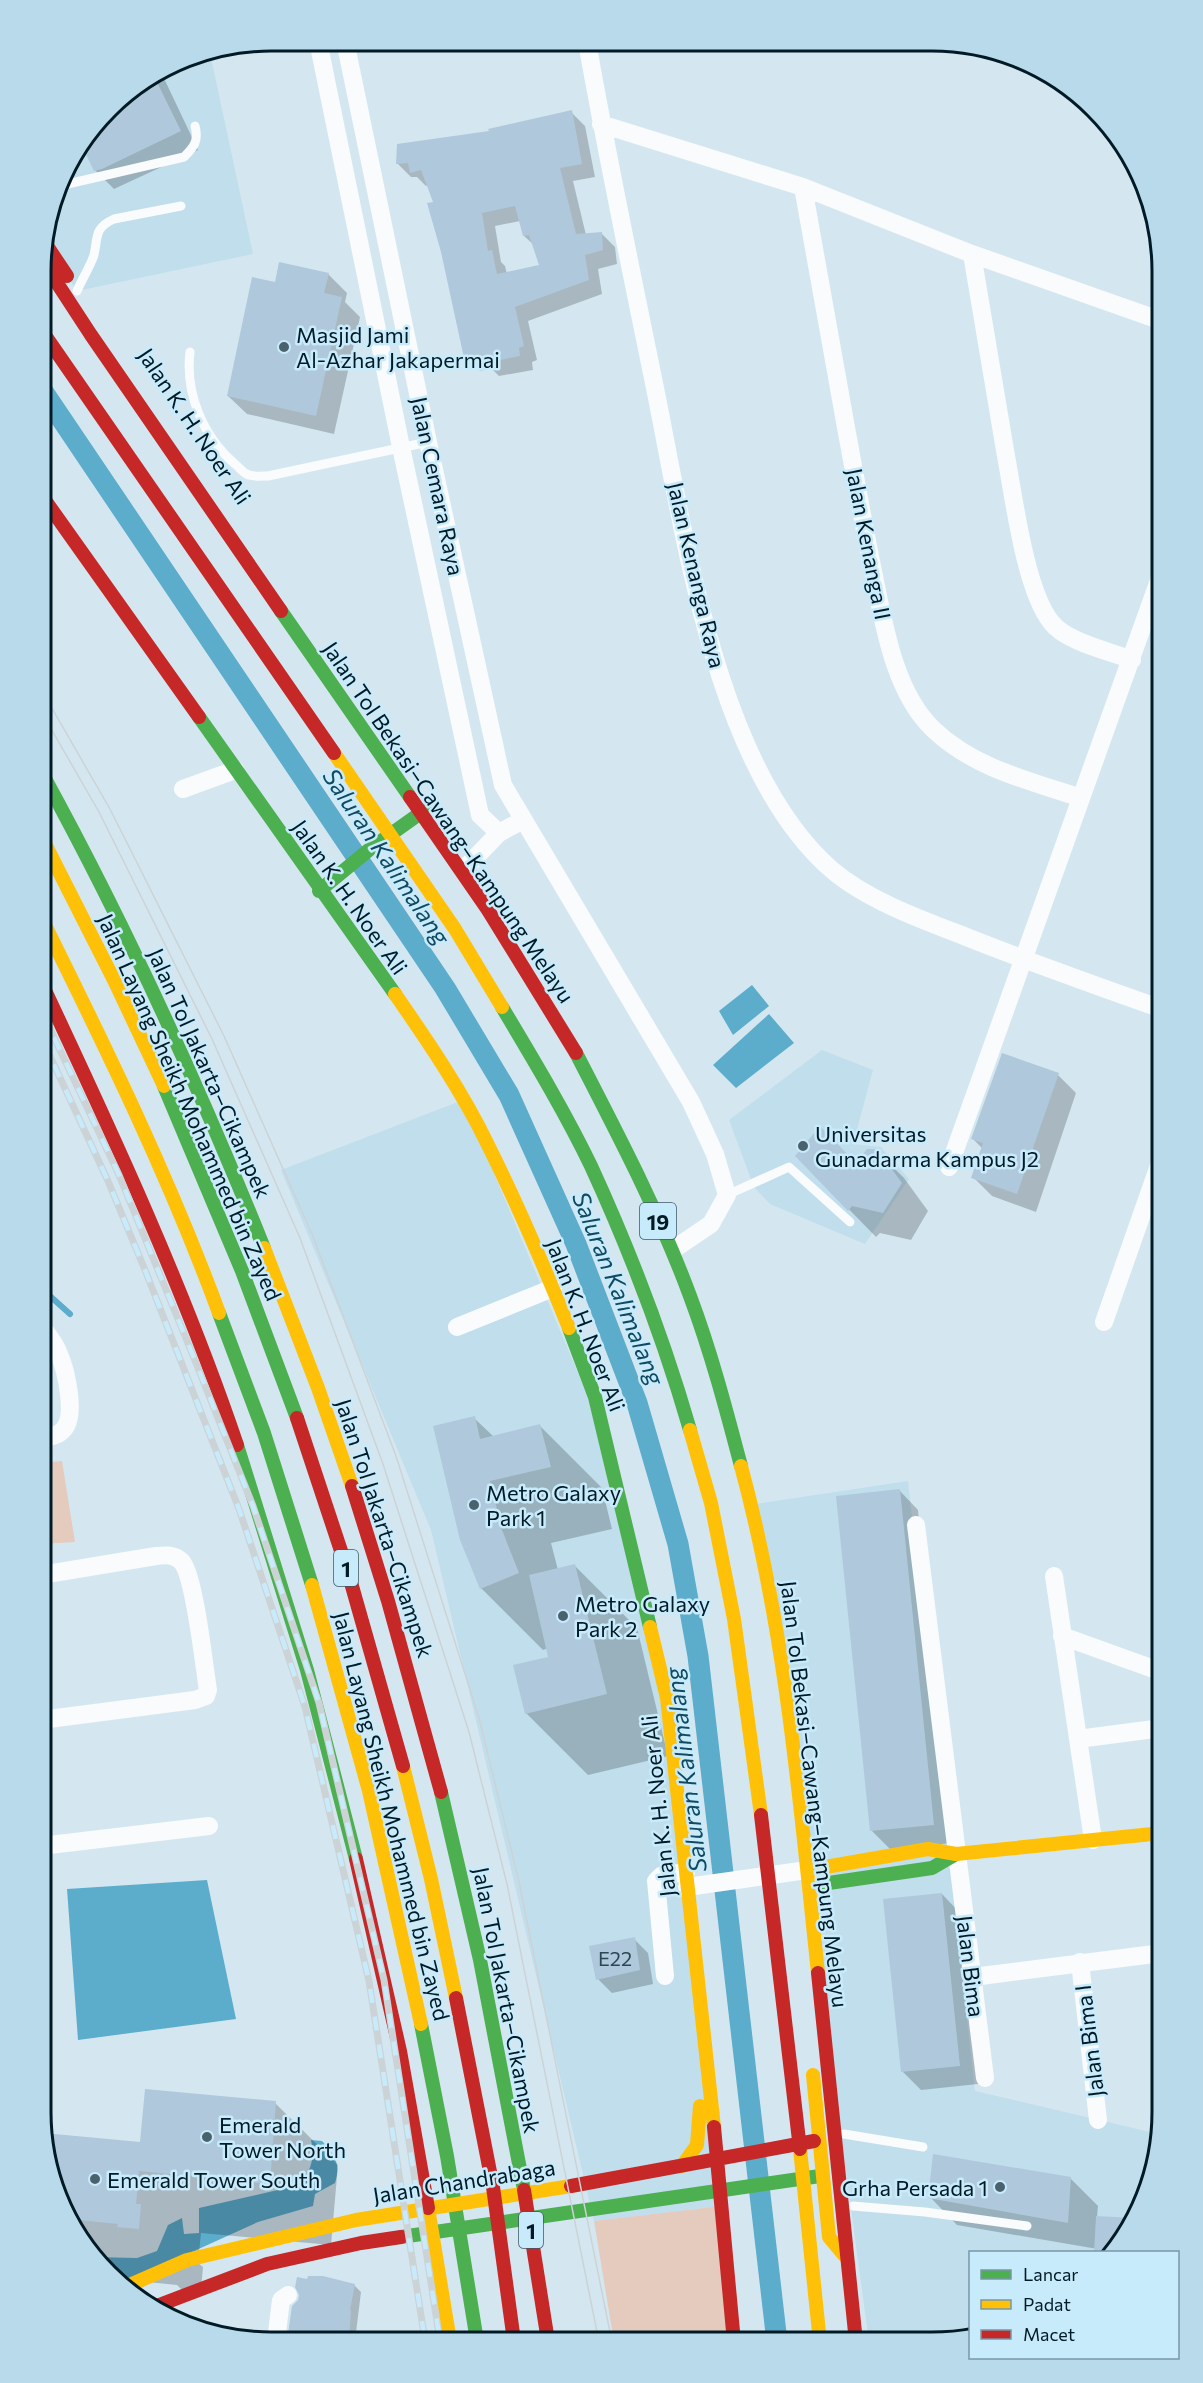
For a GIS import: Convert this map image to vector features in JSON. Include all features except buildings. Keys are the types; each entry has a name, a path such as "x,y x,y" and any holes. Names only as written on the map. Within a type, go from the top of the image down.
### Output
{"main road":[{"name":"Jalan K. H. Noer Ali","path":"52,253 544,979 604,1085 643,1166 677,1247 728,1398 756,1504 778,1606 814,1877 868,2332"},
{"name":"Jalan Tol Bekasi–Cawang–Kampung Melayu","path":"51,274 489,910 567,1037 636,1167 690,1296 726,1409 753,1510 773,1606 800,1804 855,2332"},
{"name":"19","path":"51,344 455,929 532,1058 590,1166 634,1266 678,1388 707,1492 734,1619 786,2017 819,2332"},
{"name":"Jalan K. H. Noer Ali","path":"51,509 319,891 400,1002 463,1100 487,1142 553,1288 595,1397 667,1698 692,1881 733,2332"},
{"name":"Jalan Tol Jakarta–Cikampek","path":"51,790 97,875 219,1135 295,1325 352,1485 413,1685 453,1841 490,2007 541,2286 547,2332"},
{"path":"319,891 370,849 429,807"},
{"name":"Jalan Layang Sheikh Mohammed bin Zayed","path":"51,855 154,1067 216,1205 266,1331 316,1474 380,1682 411,1795 447,1947 491,2173 513,2332"},
{"name":"Jalan Layang Sheikh Mohammed bin Zayed","path":"51,937 111,1057 175,1200 231,1340 308,1568 349,1712 403,1929 458,2212 476,2332"},
{"path":"51,1004 136,1190 197,1335 268,1541 316,1702 369,1911 417,2140 449,2332"},
{"path":"814,1877 928,1849 956,1854 1152,1834"},
{"path":"814,1877 932,1868 956,1854"},
{"path":"811,2036 810,2025 828,1991"},
{"path":"812,2059 829,2237 861,2278"},
{"path":"682,2166 697,2145 698,2112 709,2072"},
{"name":"Jalan Chandrabaga","path":"134,2283 187,2260 356,2220 558,2188 818,2140"},
{"name":"Jalan Chandrabaga","path":"164,2303 267,2264 361,2243 822,2175"}],"street":[{"name":"Jalan Cemara Raya","path":"320,51 401,447 480,815 499,833"},
{"name":"Jalan Cemara Raya","path":"347,51 428,442 504,785 691,1102 716,1154 727,1195"},
{"name":"Jalan Kenanga Raya","path":"589,51 601,124 690,560 716,663 732,711 771,795 812,851 833,871 853,885 913,916 1024,960 1152,1005"},
{"path":"601,124 802,187 972,254 1152,317"},
{"name":"Jalan Kenanga II","path":"802,187 870,557 893,656 906,689 917,711 933,730 953,746 1000,771 1081,798"},
{"path":"972,254 1016,514 1031,578 1040,603 1051,622 1063,633 1132,660"},
{"path":"949,1167 1152,601"},
{"path":"183,789 235,770"},
{"path":"468,865 499,833 523,820"},
{"path":"1104,1322 1152,1185"},
{"path":"677,1247 711,1224 727,1195"},
{"path":"457,1327 553,1288"},
{"path":"51,1339 63,1365 68,1385 69,1413 65,1429 51,1435"},
{"name":"Jalan Bima","path":"916,1525 986,2078"},
{"path":"51,1573 156,1556 172,1556 179,1560 185,1569 192,1592 208,1690 206,1696 195,1700 51,1719"},
{"path":"1054,1576 1093,1840"},
{"path":"1062,1636 1152,1668"},
{"path":"1078,1739 1152,1729"},
{"path":"51,1845 209,1826"},
{"path":"666,1976 656,1881 661,1876 692,1881 779,1875 814,1877"},
{"path":"974,1977 1152,1954"},
{"name":"Jalan Bima I","path":"1080,1962 1098,2120"},
{"path":"276,2332 281,2300 288,2295"}],"lane":[{"path":"70,184 184,157 195,146 197,138 195,126"},
{"path":"77,291 93,255 99,230 104,223 181,206"},
{"path":"190,352 188,369 193,398 204,425 226,456 248,475 268,476 428,442"},
{"path":"727,1195 789,1167 850,1222"},
{"path":"844,2134 923,2147"},
{"path":"853,2206 925,2212 1027,2226"}],"shaded area":[{"path":"211,60 253,254 77,291 52,253 55,228 63,200 81,161 115,115 137,97 174,74"},
{"name":"Universitas Gunadarma Kampus J2","path":"822,1050 873,1070 853,1144 881,1147 909,1179 865,1244 770,1204 754,1187 729,1120"},
{"path":"463,1100 589,1399 667,1698 721,2206 594,2221 431,1530 281,1170"},
{"path":"62,1461 75,1542 51,1543 51,1462"},
{"path":"908,1481 975,2091 1150,2132 1148,2155 1135,2196 1115,2234 1102,2251 969,2251 969,2329 946,2332 868,2332 756,1504"},
{"path":"721,2206 730,2332 612,2332 594,2221"}],"water":[{"path":"752,985 769,1006 733,1035 719,1011"},
{"path":"769,1014 794,1043 736,1088 713,1065"},
{"path":"207,1880 236,2019 78,2040 67,1889"},
{"path":"311,2140 322,2141 333,2155 337,2165 335,2183 315,2194 313,2206 258,2222 130,2280 106,2257 137,2258 157,2251 168,2225 182,2218 184,2234 199,2233 199,2208 295,2186 308,2172 312,2154"}],"waterway":[{"name":"Saluran Kalimalang","path":"51,403 445,988 509,1095 576,1244 637,1403 678,1544 698,1656 776,2332"},
{"path":"51,1297 70,1314"}],"tram line":[{"path":"51,707 110,809 224,1036 312,1234 396,1456 479,1718 519,1882 610,2332"},
{"path":"51,729 99,812 212,1039 300,1238 383,1464 469,1732 507,1884 597,2332"}],"railway":[{"path":"51,1031 119,1175 194,1358 253,1506 319,1703 384,1980 439,2332"},
{"path":"51,1058 108,1181 239,1509 305,1707 369,1981 424,2332"}],"traffic: fast":[{"path":"281,611 410,797"},
{"path":"199,717 395,994"},
{"path":"51,790 103,889 160,1007 214,1127 264,1248"},
{"path":"319,891 370,849 429,807"},
{"path":"502,1007 591,1166 633,1263 658,1329 690,1430"},
{"path":"576,1053 637,1173 678,1265 698,1317 741,1466"},
{"path":"164,1086 242,1271 297,1418"},
{"path":"219,1313 264,1433 312,1585"},
{"path":"569,1328 595,1397 650,1627"},
{"path":"237,1445 307,1670 356,1859"},
{"path":"441,1792 480,1960 524,2190"},
{"path":"815,1885 932,1868 956,1854"},
{"path":"421,2024 447,2156 476,2332"},
{"path":"401,2237 820,2176"}],"traffic: slow":[{"path":"334,753 455,929 502,1007"},
{"path":"51,856 114,980 164,1086"},
{"path":"51,937 158,1163 219,1313"},
{"path":"395,994 444,1067 477,1124 520,1212 569,1328"},
{"path":"264,1248 318,1388 352,1486"},
{"path":"690,1430 711,1503 734,1619 761,1815"},
{"path":"741,1466 769,1591 790,1718 818,1973"},
{"path":"312,1585 369,1791 421,2024"},
{"path":"650,1627 667,1698 714,2127"},
{"path":"403,1766 431,1879 456,1998"},
{"path":"814,1869 928,1849 956,1854 1152,1834"},
{"path":"813,2075 829,2237 844,2255"},
{"path":"682,2166 697,2145 700,2106"},
{"path":"800,2149 819,2332"},
{"path":"134,2283 187,2260 356,2220 571,2186"},
{"path":"428,2208 449,2332"}],"traffic: jam":[{"path":"52,253 67,276"},
{"path":"51,274 281,611"},
{"path":"51,344 334,753"},
{"path":"51,509 199,717"},
{"path":"410,797 488,910 576,1053"},
{"path":"51,1003 121,1154 170,1269 237,1445"},
{"path":"297,1418 348,1572 403,1766"},
{"path":"352,1486 388,1601 441,1792"},
{"path":"761,1815 800,2149"},
{"path":"356,1859 400,2051 428,2208"},
{"path":"818,1973 855,2332"},
{"path":"456,1998 493,2187 513,2332"},
{"path":"714,2127 733,2332"},
{"path":"571,2186 814,2141"},
{"path":"524,2190 547,2332"},
{"path":"164,2303 267,2264 361,2243 401,2237"}],"place":[{"name":"Masjid Jami Al-Azhar Jakapermai","path":"284,347"},
{"name":"Universitas Gunadarma Kampus J2","path":"803,1146"},
{"name":"Metro Galaxy Park 1","path":"474,1505"},
{"name":"Metro Galaxy Park 2","path":"563,1616"},
{"name":"Emerald Tower North","path":"207,2137"},
{"name":"Emerald Tower South","path":"95,2179"},
{"name":"Grha Persada 1","path":"1000,2187"}]}
